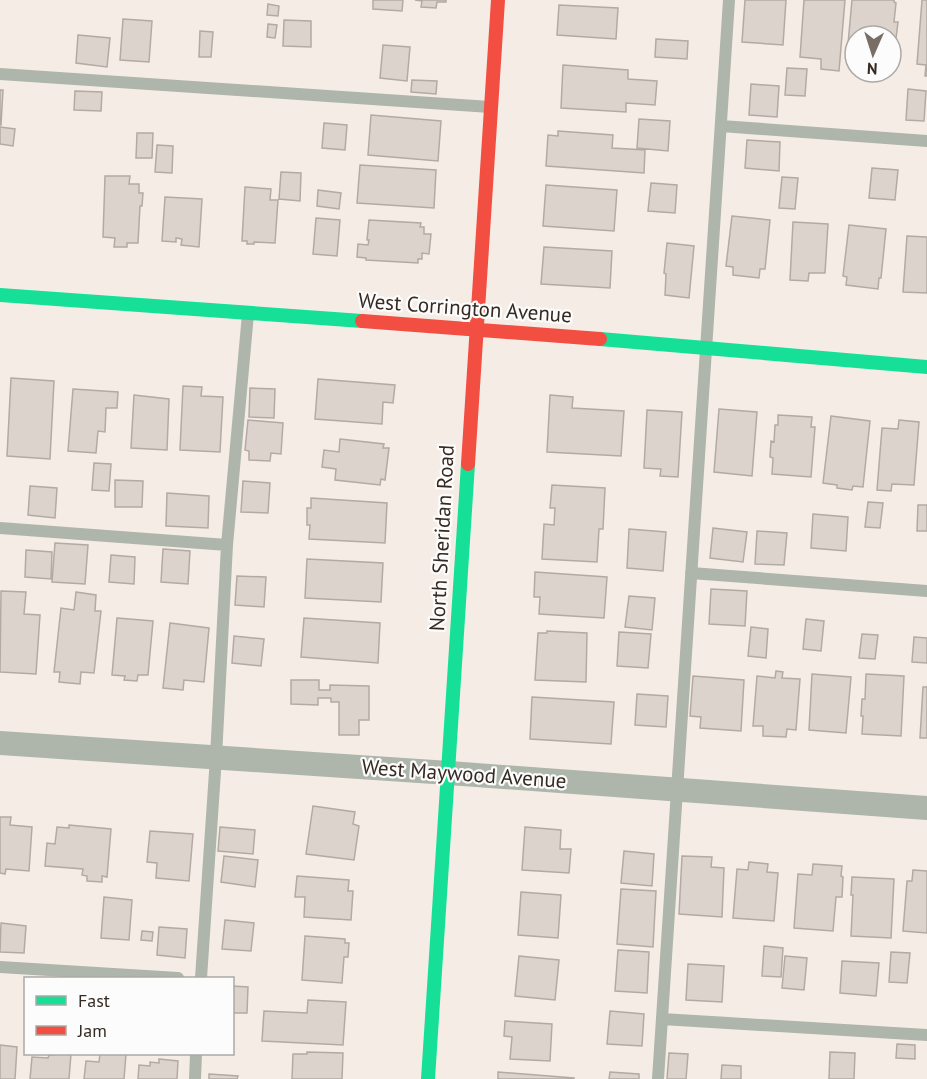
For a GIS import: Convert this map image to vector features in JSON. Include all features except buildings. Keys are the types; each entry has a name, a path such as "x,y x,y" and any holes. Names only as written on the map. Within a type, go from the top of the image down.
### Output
{"main road":[{"name":"North Sheridan Road","path":"428,1079 498,0"},
{"name":"West Corrington Avenue","path":"0,295 476,329 927,368"}],"street":[{"name":"West Maywood Avenue","path":"0,742 927,808"}],"lane":[{"path":"658,1079 729,0"},
{"path":"0,74 491,107"},
{"path":"721,126 927,141"},
{"path":"201,977 227,545 248,313"},
{"path":"0,528 227,545"},
{"path":"691,573 927,591"},
{"path":"0,967 162,977"},
{"path":"662,1019 927,1035"},
{"path":"195,1079 196,1055"}],"traffic: fast":[{"path":"0,295 362,321"},
{"path":"600,339 927,367"},
{"path":"428,1079 468,464"}],"traffic: jam":[{"path":"468,464 498,0"},
{"path":"362,321 600,339"}]}
